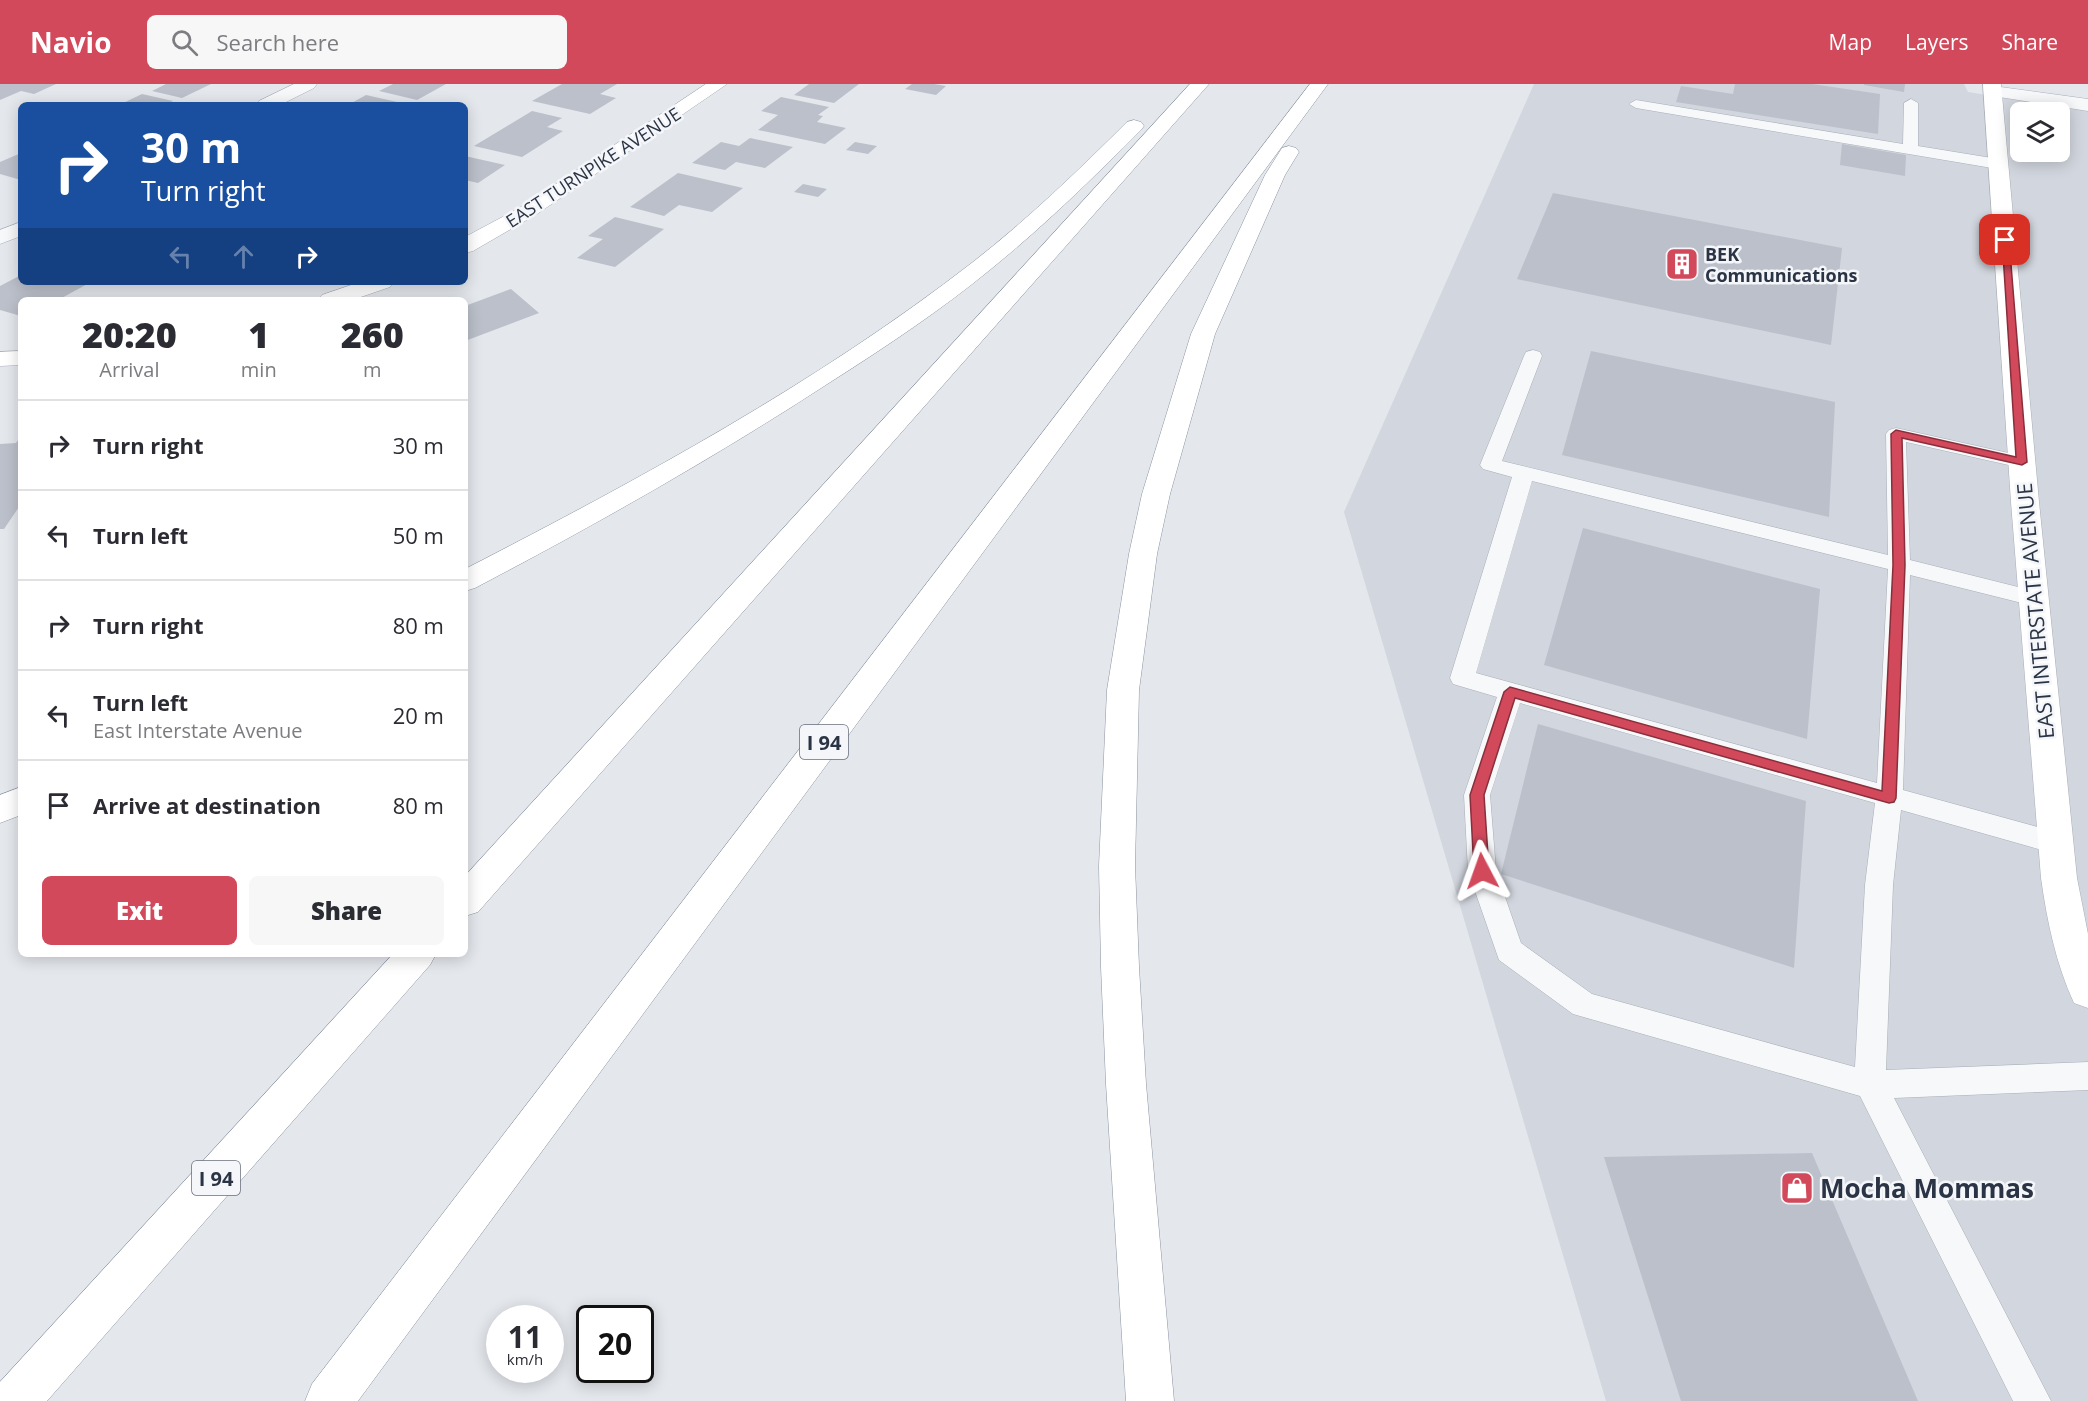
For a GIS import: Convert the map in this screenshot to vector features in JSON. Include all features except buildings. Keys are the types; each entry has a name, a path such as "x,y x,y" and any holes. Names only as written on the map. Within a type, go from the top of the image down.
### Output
{"main road":[{"name":"EAST TURNPIKE AVENUE","path":"468,244 530,210 718,84"},
{"path":"468,579 605,507 721,440 795,395 906,321 1034,223 1175,84"},
{"path":"468,898 1200,84"},
{"name":"I 94","path":"329,1401 1319,84"},
{"path":"1150,1401 1125,1084 1117,866 1123,702 1132,619 1156,494 1203,334 1275,175 1332,84"},
{"name":"EAST INTERSTATE AVENUE","path":"1992,87 2056,843 2067,927 2088,991"},
{"path":"339,297 373,285"},
{"path":"0,359 18,358"},
{"path":"0,810 18,801"},
{"name":"I 94","path":"15,1401 414,957"}],"street":[{"path":"272,102 308,84"},
{"path":"1992,87 2088,105"},
{"path":"0,238 18,229"}],"lane":[{"path":"1910,149 1911,103"},
{"path":"1636,104 1998,164"},
{"path":"1533,356 1490,465 2034,598"},
{"path":"2022,462 1896,434 1899,565 1889,798 1879,885 1870,1085 2033,1401"},
{"path":"1524,473 1462,678 2056,843"},
{"path":"1510,692 1477,795 1482,871 1509,951 1584,1005 1870,1085 2088,1076"}],"shaded area":[{"path":"1534,84 1964,84 1968,92 2031,102 2010,102 2010,162 2070,162 2070,108 2088,111 2088,1401 1606,1401 1344,512"}],"place":[{"name":"BEK Communications","path":"1682,264"},
{"name":"Mocha Mommas","path":"1797,1188"}],"route":[{"path":"1482,871 1477,795 1510,692 1889,798 1899,565 1896,434 2022,462 2005,240"}]}
